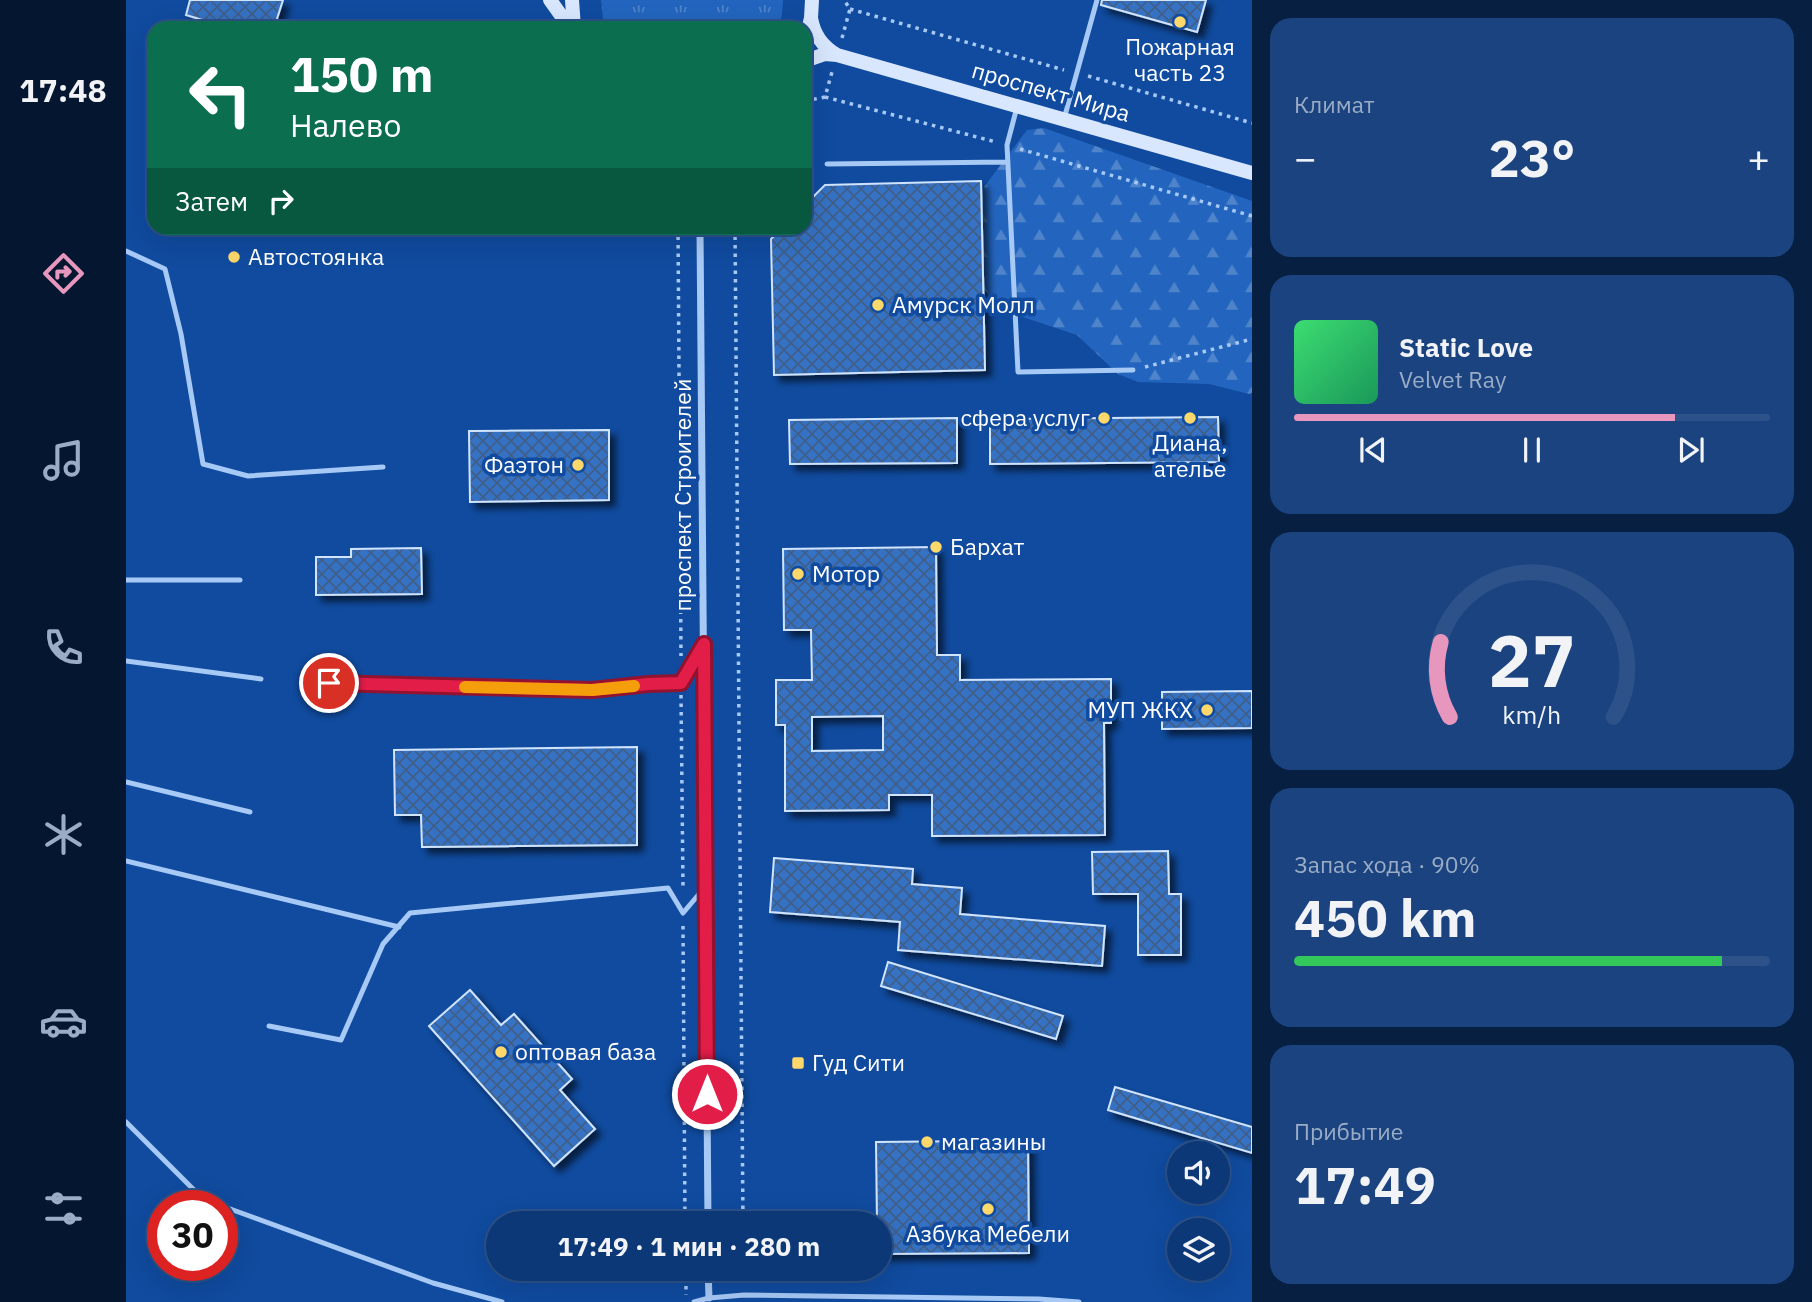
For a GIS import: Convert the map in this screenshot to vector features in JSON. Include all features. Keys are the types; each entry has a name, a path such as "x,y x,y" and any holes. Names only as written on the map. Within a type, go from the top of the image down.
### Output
{"street":[{"path":"550,0 566,21"},
{"path":"572,0 572,21"},
{"path":"810,21 812,0"},
{"path":"812,23 822,44 837,55"},
{"path":"812,59 825,54 837,55"},
{"name":"проспект Мира","path":"837,55 1252,173"},
{"name":"проспект Строителей","path":"700,235 708,1211"},
{"path":"708,1281 709,1298"}],"lane":[{"path":"1064,119 1097,0"},
{"path":"1017,106 1007,145 1018,372 1133,370"},
{"path":"827,164 1008,162"},
{"path":"126,251 165,269 181,334 203,464 248,476 383,467"},
{"path":"126,580 240,580"},
{"path":"329,683 592,690 681,683 704,644"},
{"path":"126,661 261,679"},
{"path":"126,782 250,812"},
{"path":"126,861 399,926"},
{"path":"269,1026 341,1040 383,944 410,913 668,888 683,913 705,887"},
{"path":"126,1122 194,1190"},
{"path":"238,1212 433,1283 502,1302"},
{"path":"694,1302 744,1295 1079,1302"}],"path":[{"path":"850,9 1252,123"},
{"path":"825,97 1007,145 1252,216"},
{"path":"678,235 685,1211"},
{"path":"735,235 743,1211"},
{"path":"1133,370 1252,340"},
{"path":"685,1281 686,1302"}],"green space":[{"path":"601,0 783,0 780,21 603,21"},
{"path":"1044,128 1252,201 1252,393 1209,384 1138,382 1118,374 1077,335 999,309 978,282 971,254 984,187 1027,130"}],"building":[{"path":"190,0 283,0 276,21 206,21 186,15"},
{"name":"Пожарная часть 23","path":"1102,0 1206,0 1197,32 1101,5"},
{"name":"Амурск Молл","path":"981,181 985,370 774,375 771,239 775,235 812,235 812,198 825,185"},
{"path":"1218,417 1219,462 990,464 990,419"},
{"path":"957,418 957,463 790,464 789,420"},
{"path":"609,430 609,500 470,502 469,431"},
{"path":"936,547 937,655 960,655 960,680 1111,679 1111,723 1104,723 1105,835 932,836 932,795 889,795 889,810 785,811 785,725 776,725 776,680 812,680 811,630 784,630 783,549","holes":["883,716 883,750 812,751 812,717"]},
{"path":"421,548 422,594 316,595 316,557 351,557 351,549"},
{"name":"МУП ЖКХ","path":"1252,691 1252,728 1162,729 1162,692"},
{"path":"637,747 637,845 422,847 421,815 395,815 394,750"},
{"path":"1168,851 1169,894 1181,894 1181,955 1138,955 1138,894 1093,894 1092,852"},
{"path":"774,858 913,869 912,884 962,888 960,914 1105,926 1102,966 898,950 900,922 770,912"},
{"path":"888,962 1063,1016 1056,1039 881,986"},
{"name":"оптовая база","path":"470,990 501,1025 514,1014 572,1079 560,1090 595,1129 554,1166 429,1026"},
{"path":"1115,1087 1252,1127 1252,1153 1230,1146 1230,1141 1212,1141 1108,1110"},
{"path":"1028,1141 1029,1253 892,1254 892,1211 877,1211 876,1142"}],"slow traffic":[{"path":"465,687 592,690 634,686"}],"place":[{"name":"Пожарная часть 23","path":"1180,22"},
{"name":"Автостоянка","path":"234,257"},
{"name":"Амурск Молл","path":"878,305"},
{"name":"сфера услуг","path":"1104,418"},
{"name":"Диана, ателье","path":"1190,418"},
{"name":"Фаэтон","path":"578,465"},
{"name":"Бархат","path":"936,547"},
{"name":"Мотор","path":"798,574"},
{"name":"МУП ЖКХ","path":"1207,710"},
{"name":"оптовая база","path":"501,1052"},
{"name":"Гуд Сити","path":"798,1063"},
{"name":"магазины","path":"927,1142"},
{"name":"Азбука Мебели","path":"988,1209"}],"route":[{"path":"329,683 592,690 681,683 704,644 707,1094"}]}
